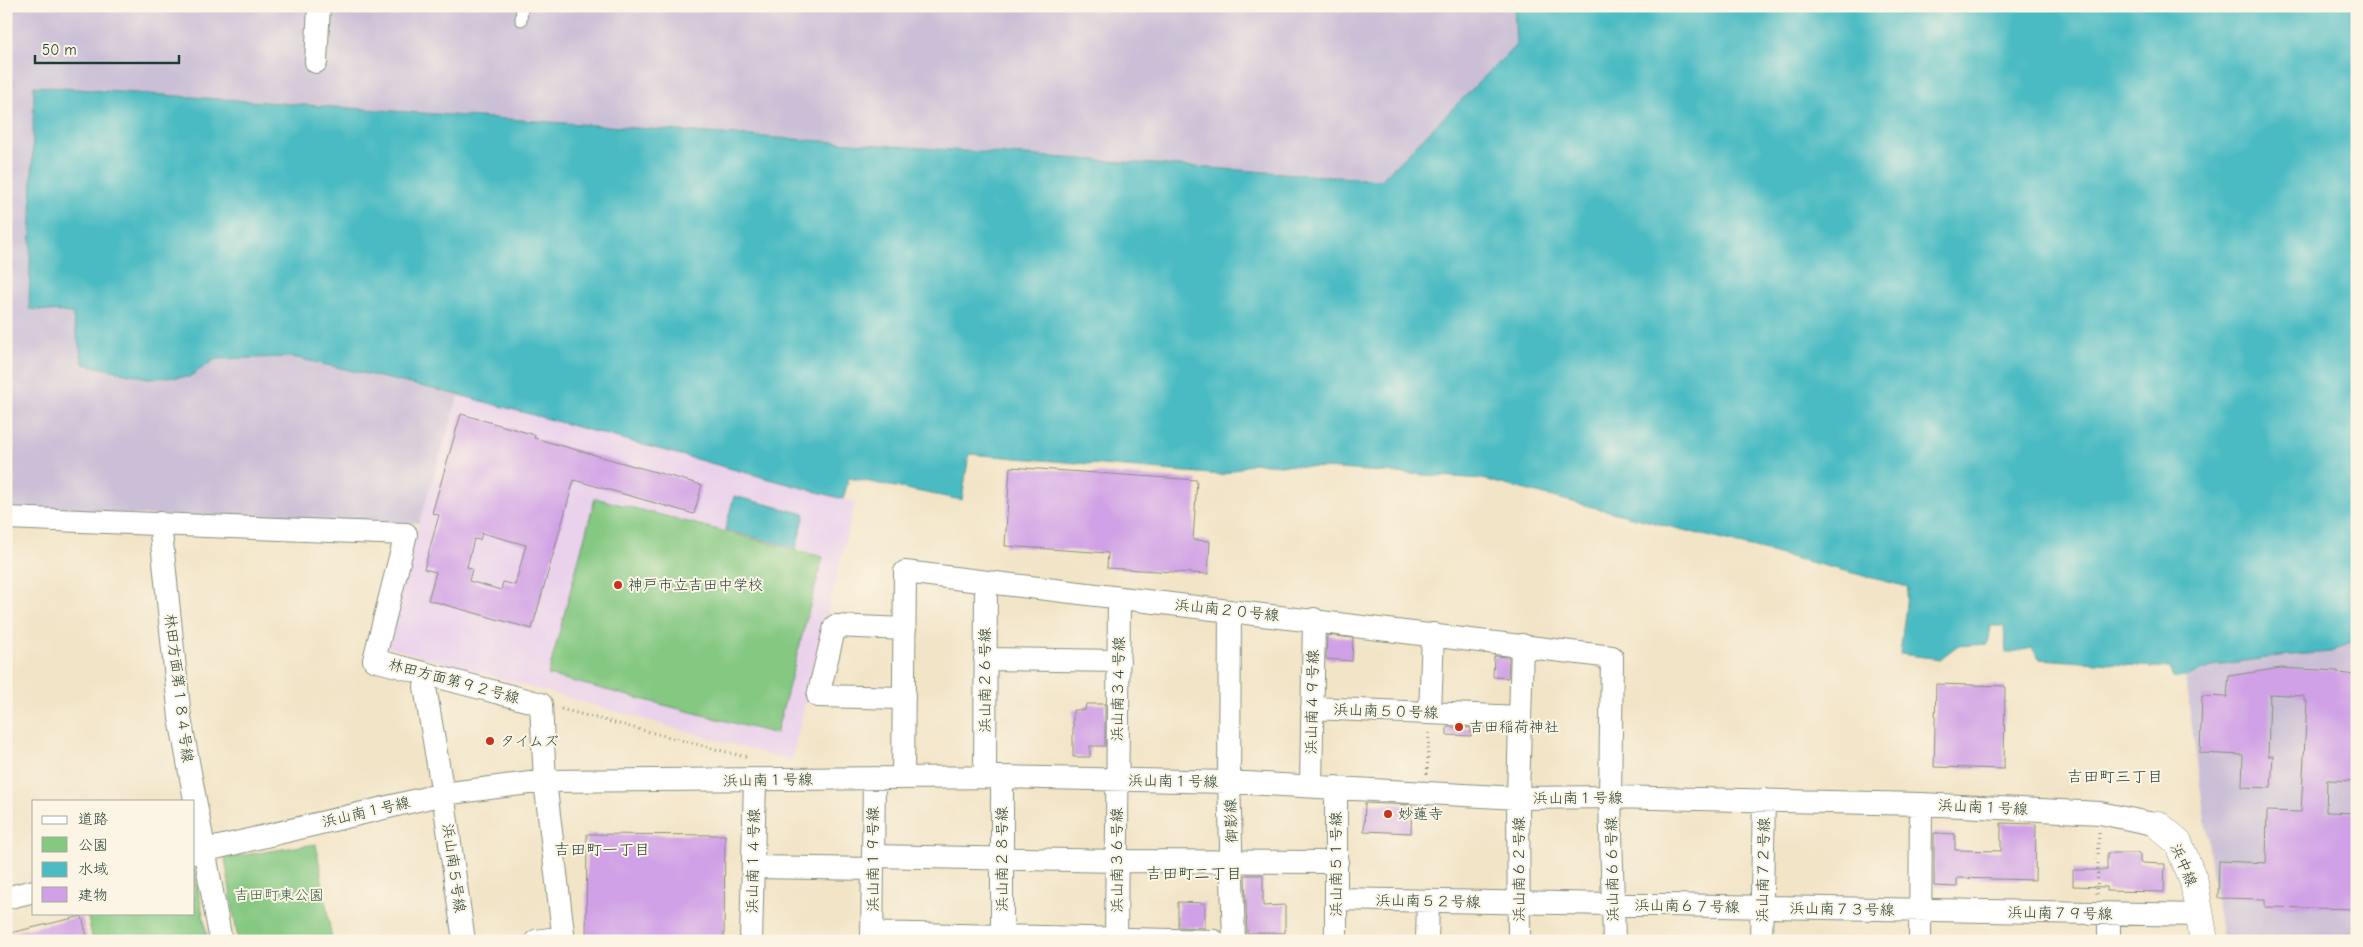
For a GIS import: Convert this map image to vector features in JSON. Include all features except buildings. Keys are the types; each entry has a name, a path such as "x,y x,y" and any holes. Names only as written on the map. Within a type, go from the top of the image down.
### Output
{"street":[{"path":"316,62 319,6"},
{"name":"林田方面第９２号線","path":"6,518 406,534 374,660 541,704"},
{"name":"林田方面第１８４号線","path":"160,523 180,718 192,800"},
{"name":"浜山南２０号線","path":"903,777 905,572 1230,611 1314,619 1612,657 1610,797"},
{"name":"浜山南２６号線","path":"986,582 985,659 994,777"},
{"name":"浜山南３４号線","path":"1117,779 1119,598"},
{"name":"御影線","path":"1230,611 1229,782 1234,941"},
{"name":"浜山南４９号線","path":"1311,786 1314,619"},
{"path":"904,629 835,626 818,696 904,698"},
{"path":"1430,713 1433,634"},
{"name":"浜山南６２号線","path":"1519,941 1518,798 1522,645"},
{"path":"985,659 1119,661"},
{"name":"浜山南５号線","path":"427,674 425,687 444,794 464,941"},
{"path":"536,941 564,939 545,781 541,704"},
{"name":"浜山南５０号線","path":"1312,708 1520,716"},
{"name":"浜山南１号線","path":"199,852 444,794 545,781 994,777 1229,782 1518,798 1610,797 1921,804 2100,813 2158,825"},
{"name":"浜山南２８号線","path":"994,777 1002,859 1002,938"},
{"name":"浜山南１９号線","path":"872,937 874,778"},
{"name":"浜山南３６号線","path":"1116,940 1117,779"},
{"name":"浜山南１４号線","path":"752,941 756,780"},
{"name":"浜山南５１号線","path":"1336,787 1336,941"},
{"name":"浜山南６６号線","path":"1610,797 1614,941"},
{"name":"浜山南７２号線","path":"1762,941 1764,800"},
{"path":"1920,941 1921,804"},
{"name":"林田方面第１８４号線","path":"195,824 199,852 221,941"},
{"name":"浜中線","path":"2158,825 2178,842 2194,882 2202,928"},
{"path":"753,867 1002,859 1336,862"},
{"path":"6,898 32,892"},
{"name":"浜山南５２号線","path":"1336,898 1612,904"},
{"path":"1428,901 1428,941"},
{"name":"浜山南６７号線","path":"1612,904 1763,907"},
{"name":"浜山南７３号線","path":"1763,907 1921,910"},
{"name":"浜山南７９号線","path":"1921,910 2103,914 2202,928"},
{"path":"2103,914 2109,941"},
{"path":"872,937 1214,941"}],"lane":[{"path":"521,20 522,6"}],"path":[{"name":"林田方面第９２号線","path":"541,704 748,758"},
{"path":"1426,792 1430,713"},
{"path":"2100,813 2103,914"}],"shaded area":[{"path":"6,6 1514,6 1517,45 1382,180 34,86 29,309 73,312 189,377 216,359 292,357 459,395 419,523 6,511"},
{"name":"神戸市立吉田中学校","path":"459,395 855,502 791,761 385,646 419,523"},
{"path":"2357,639 2357,941 2222,941 2185,677 2217,665 2280,656 2331,652"}],"green space":[{"path":"595,498 823,557 776,734 548,675"},
{"name":"吉田町東公園","path":"316,844 332,941 238,941 225,858"},
{"path":"195,873 208,941 93,941 87,914 195,914"}],"water":[{"path":"1514,6 2357,6 2357,639 2331,652 2280,656 2217,665 2185,677 2173,678 2170,668 2040,659 2032,648 2006,653 2004,626 1991,626 1988,644 1957,646 1940,659 1900,654 1908,587 1482,479 1253,463 1222,475 969,454 962,500 849,478 843,499 459,395 292,357 216,359 189,377 148,378 83,364 72,313 29,309 34,86 1381,180 1516,45"},
{"path":"734,496 805,514 796,548 725,530"}],"place":[{"name":"神戸市立吉田中学校","path":"618,585"},
{"name":"吉田稲荷神社","path":"1459,727"},
{"name":"タイムズ","path":"490,741"},
{"name":"妙蓮寺","path":"1388,814"}],"district":[{"name":"吉田町三丁目","path":"2115,777"},
{"name":"吉田町一丁目","path":"602,850"},
{"name":"吉田町二丁目","path":"1194,874"}]}
